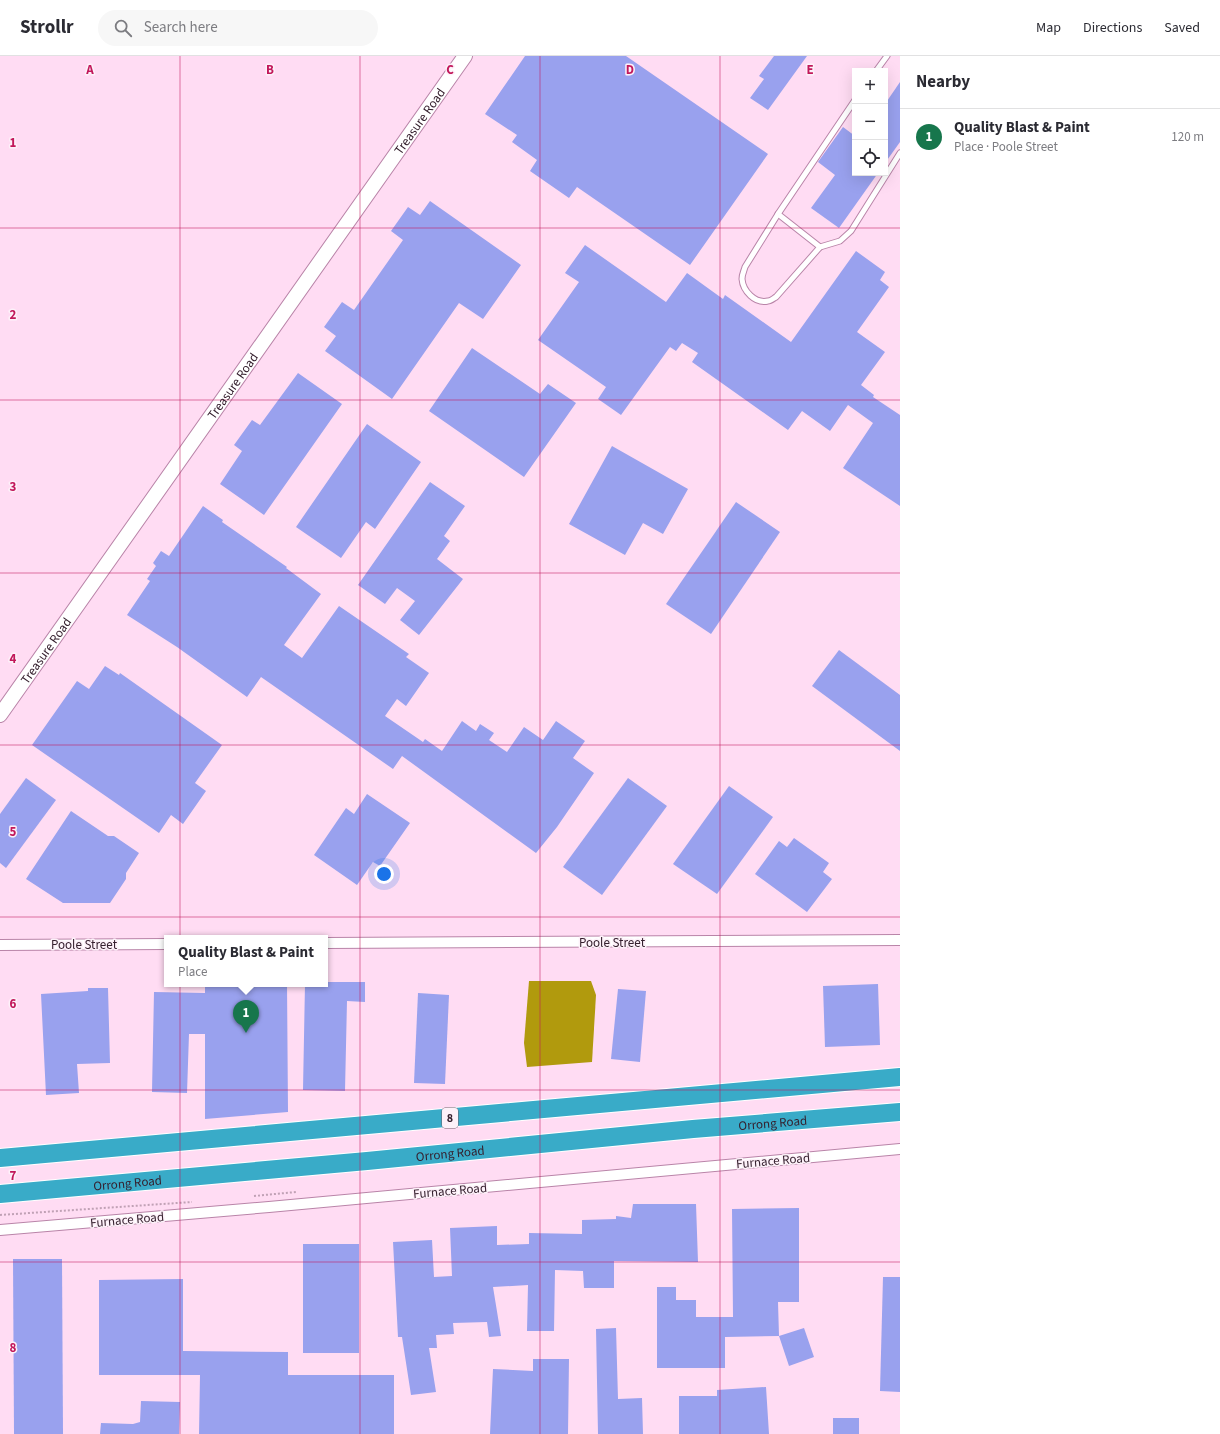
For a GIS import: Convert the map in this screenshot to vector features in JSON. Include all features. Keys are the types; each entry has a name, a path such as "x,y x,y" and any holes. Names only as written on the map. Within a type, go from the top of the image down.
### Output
{"highway":[{"name":"8","path":"0,1158 900,1077"},
{"name":"Orrong Road","path":"0,1194 693,1129 900,1112"}],"street":[{"name":"Treasure Road","path":"0,715 465,56"},
{"name":"Poole Street","path":"328,943 900,940"},
{"name":"Poole Street","path":"0,944 164,944"},
{"name":"Furnace Road","path":"0,1230 269,1207 900,1148"}],"lane":[{"path":"878,68 886,56"},
{"path":"852,104 778,214 745,267 742,274 743,284 749,294 760,301 768,301 776,297 820,247 840,241 851,230 900,153"},
{"path":"778,214 820,247"}],"path":[{"path":"247,1197 303,1192"},
{"path":"0,1216 192,1202"}],"shaded area":[{"path":"529,981 591,981 596,995 592,1062 527,1067 524,1043"}],"building":[{"path":"525,56 626,56 768,154 690,265 577,187 569,198 530,171 537,160 512,142 517,135 485,114"},
{"path":"774,56 807,56 768,110 750,98 764,79 759,76"},
{"path":"900,82 900,142 888,159 888,104 888,100"},
{"path":"843,127 852,134 852,176 876,176 839,228 811,208 835,175 818,162"},
{"path":"430,201 521,265 483,319 459,303 392,399 325,351 336,336 324,327 342,302 354,310 403,240 391,231 408,207 420,215"},
{"path":"585,245 666,302 687,273 723,299 725,295 791,342 856,251 885,272 880,280 889,287 857,332 885,352 861,385 874,395 873,397 900,415 900,506 843,468 873,423 848,405 830,431 802,411 788,430 692,362 698,353 682,343 676,351 670,347 621,415 598,399 606,387 538,340 579,282 565,273"},
{"path":"472,348 540,394 548,384 576,403 524,477 429,411"},
{"path":"298,373 342,404 264,515 220,484 242,451 234,445 252,420 260,425"},
{"path":"367,424 421,462 375,529 366,522 341,558 296,527"},
{"path":"612,446 688,489 663,534 643,523 625,555 569,524"},
{"path":"430,482 465,506 444,536 450,541 437,559 463,579 419,635 400,620 415,601 397,588 385,604 358,585"},
{"path":"736,502 780,532 711,634 666,604"},
{"path":"203,506 223,520 222,522 287,567 286,568 321,594 284,645 302,658 339,606 409,654 406,657 429,673 406,706 397,699 385,716 423,742 425,739 442,751 462,721 476,731 480,724 494,733 489,740 507,752 524,727 543,740 556,721 585,741 573,758 594,773 557,827 536,853 402,756 393,769 261,677 247,697 177,647 127,615 150,581 147,579 156,566 153,563 161,551 169,556"},
{"path":"839,650 900,695 900,751 812,686"},
{"path":"105,666 119,675 120,673 222,745 195,783 206,791 183,824 171,815 159,833 32,745 77,681 89,689"},
{"path":"26,778 56,800 6,868 0,863 0,814"},
{"path":"628,778 667,806 602,895 563,867"},
{"path":"729,786 773,817 717,894 673,864"},
{"path":"367,794 410,823 380,866 373,862 357,885 314,855 346,808 354,814"},
{"path":"71,811 108,836 114,836 139,853 126,873 126,879 110,903 63,903 26,879"},
{"path":"794,838 829,863 823,872 832,879 807,912 755,874 779,841 787,847"},
{"path":"328,982 365,982 365,1002 347,1001 345,1091 303,1090 305,987 328,987"},
{"path":"878,984 880,1045 825,1047 823,986"},
{"path":"205,987 287,987 288,1112 205,1119 205,1034 189,1034 187,1093 152,1092 154,992 205,993"},
{"path":"88,988 108,988 110,1063 77,1064 79,1093 46,1095 41,994 88,991"},
{"path":"618,989 646,991 640,1062 611,1059"},
{"path":"418,993 449,995 445,1084 414,1083"},
{"path":"633,1204 696,1204 698,1262 614,1261 614,1288 584,1288 583,1271 555,1270 554,1331 527,1331 528,1285 493,1287 501,1336 489,1337 487,1322 453,1323 454,1334 436,1335 437,1348 429,1348 436,1392 411,1395 402,1337 398,1337 393,1242 432,1240 434,1277 452,1276 450,1228 497,1226 497,1245 529,1244 529,1233 582,1234 582,1220 616,1219 616,1216 631,1218"},
{"path":"799,1208 799,1302 778,1302 779,1336 725,1337 725,1368 657,1368 657,1287 676,1287 676,1300 696,1300 696,1317 733,1317 732,1209"},
{"path":"303,1244 359,1244 359,1353 303,1353"},
{"path":"13,1259 62,1259 63,1434 14,1434"},
{"path":"883,1277 900,1277 900,1392 880,1391"},
{"path":"183,1279 183,1351 288,1352 288,1375 394,1375 394,1434 199,1434 200,1375 99,1375 99,1280"},
{"path":"616,1328 618,1399 642,1398 643,1434 598,1434 596,1329"},
{"path":"804,1328 814,1357 789,1366 779,1336"},
{"path":"533,1359 569,1359 568,1434 490,1434 493,1369 533,1371"},
{"path":"766,1387 769,1434 679,1434 679,1396 717,1396 717,1390"},
{"path":"141,1401 180,1402 179,1434 100,1434 101,1423 133,1424 140,1422"},
{"path":"833,1418 859,1418 859,1434 833,1434"}],"place":[{"name":"Quality Blast & Paint","path":"246,1033"}]}
